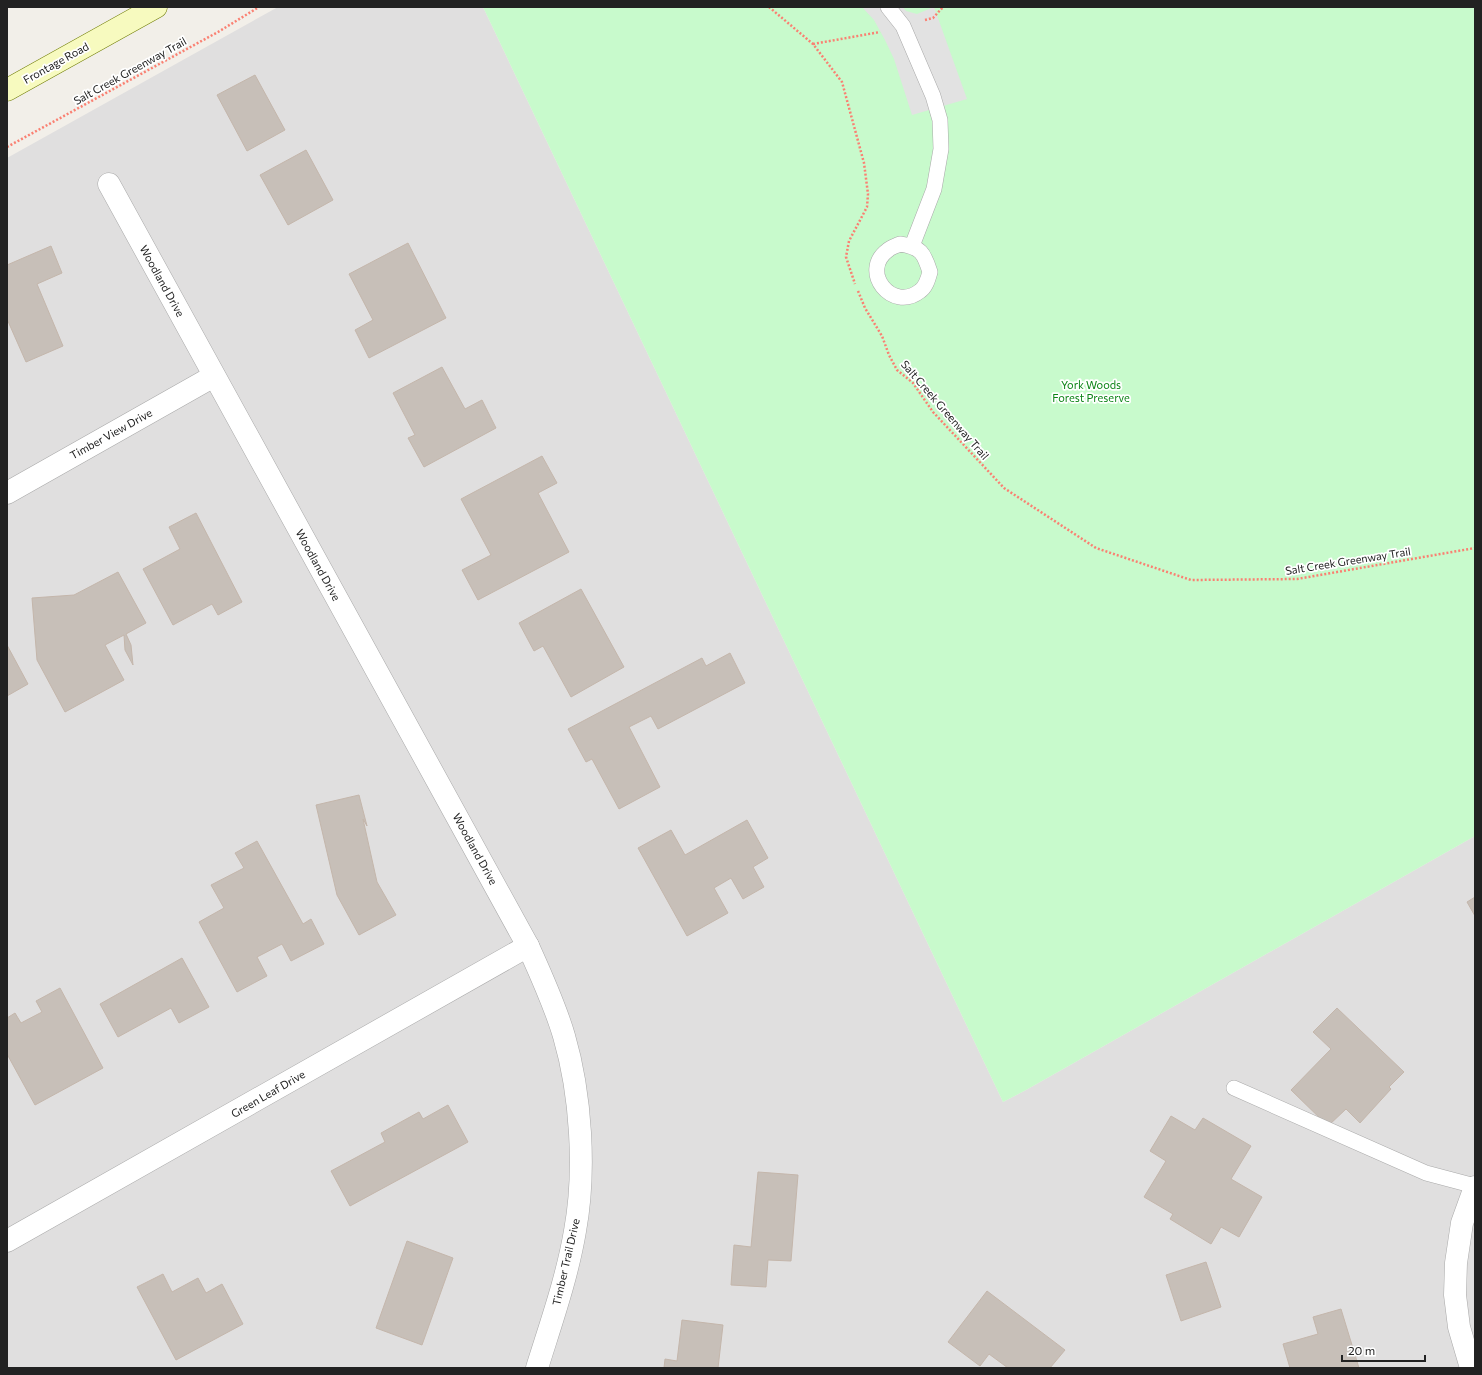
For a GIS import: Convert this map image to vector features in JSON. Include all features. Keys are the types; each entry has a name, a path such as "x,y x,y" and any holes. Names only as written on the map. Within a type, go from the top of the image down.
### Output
{"street":[{"name":"Frontage Road","path":"7,90 156,7"},
{"name":"Woodland Drive","path":"109,184 528,946"},
{"name":"Timber View Drive","path":"7,493 214,376"},
{"name":"Green Leaf Drive","path":"7,1242 528,946"},
{"name":"Timber Trail Drive","path":"528,946 555,1010 564,1036 572,1072 578,1112 581,1164 576,1231 560,1292 537,1368"},
{"path":"1471,1368 1459,1327 1454,1296 1456,1263 1462,1223 1475,1186"}],"lane":[{"path":"888,7 903,26 933,96 940,120 941,149 934,189 912,246"},
{"path":"1234,1088 1426,1173 1475,1186"}],"path":[{"name":"Salt Creek Greenway Trail","path":"7,147 211,36 259,7"},
{"name":"Salt Creek Greenway Trail","path":"769,7 813,44 842,82 864,163 868,194 867,207 849,241 846,256 851,275 865,308 882,336 888,355 897,370 913,383 933,412 1004,488 1096,548 1190,580 1297,579 1475,548"}],"shaded area":[{"path":"278,7 483,7 1003,1102 1475,836 1475,1368 7,1368 7,158"},
{"path":"862,7 903,7 906,11 917,14 934,7 967,99 912,115 894,59 874,20"}],"green space":[{"name":"York Woods Forest Preserve","path":"483,7 1475,7 1475,836 1003,1102"}],"building":[{"path":"255,75 285,130 247,151 217,95"},
{"path":"306,150 333,200 288,225 260,175"},
{"path":"408,243 446,318 369,358 355,330 373,320 349,274"},
{"path":"51,246 62,273 37,284 63,346 26,362 7,319 7,265"},
{"path":"442,367 465,409 482,400 496,428 424,467 408,438 415,435 393,393"},
{"path":"542,456 557,483 538,493 569,552 478,600 462,570 491,555 461,499"},
{"path":"196,513 242,602 218,615 212,604 173,625 143,569 180,549 169,527"},
{"path":"118,572 146,623 126,634 131,645 133,665 125,650 124,635 105,645 124,680 65,712 37,660 32,598 74,595"},
{"path":"581,589 624,667 571,697 543,646 534,651 519,623"},
{"path":"7,645 28,684 7,696"},
{"path":"730,653 745,683 658,729 651,716 629,727 660,787 619,809 592,759 586,762 568,729 702,658 706,666"},
{"path":"359,795 367,826 363,819 377,882 396,915 359,935 337,895 316,805"},
{"path":"747,820 768,858 753,867 764,887 743,899 731,878 714,888 728,913 687,936 638,848 671,830 685,855"},
{"path":"257,841 303,924 311,919 324,944 291,961 282,944 257,957 267,976 237,992 199,922 224,908 211,885 244,868 235,853"},
{"path":"1475,897 1475,916 1467,902"},
{"path":"182,958 209,1007 179,1023 171,1008 118,1037 100,1004"},
{"path":"60,988 103,1068 35,1105 7,1054 7,1018 15,1013 21,1023 42,1012 36,1001"},
{"path":"1337,1008 1404,1072 1389,1087 1391,1089 1360,1123 1346,1109 1328,1126 1291,1090 1331,1049 1313,1032"},
{"path":"448,1105 468,1142 350,1206 331,1171 385,1142 381,1133 419,1112 423,1119"},
{"path":"1171,1116 1195,1130 1203,1118 1251,1146 1231,1179 1262,1197 1239,1237 1221,1227 1211,1244 1170,1219 1173,1214 1144,1197 1166,1161 1150,1151"},
{"path":"758,1172 798,1175 791,1261 768,1260 766,1287 731,1285 734,1245 751,1247"},
{"path":"407,1241 453,1258 422,1345 376,1328"},
{"path":"1206,1262 1221,1307 1181,1321 1166,1275"},
{"path":"163,1274 172,1292 198,1278 206,1293 222,1284 243,1324 176,1360 137,1287"},
{"path":"987,1291 1065,1350 1050,1368 1008,1368 989,1354 980,1366 948,1342"},
{"path":"1341,1309 1359,1368 1290,1368 1283,1344 1318,1334 1313,1317"},
{"path":"682,1320 723,1325 718,1368 664,1368 665,1359 677,1361"}]}
